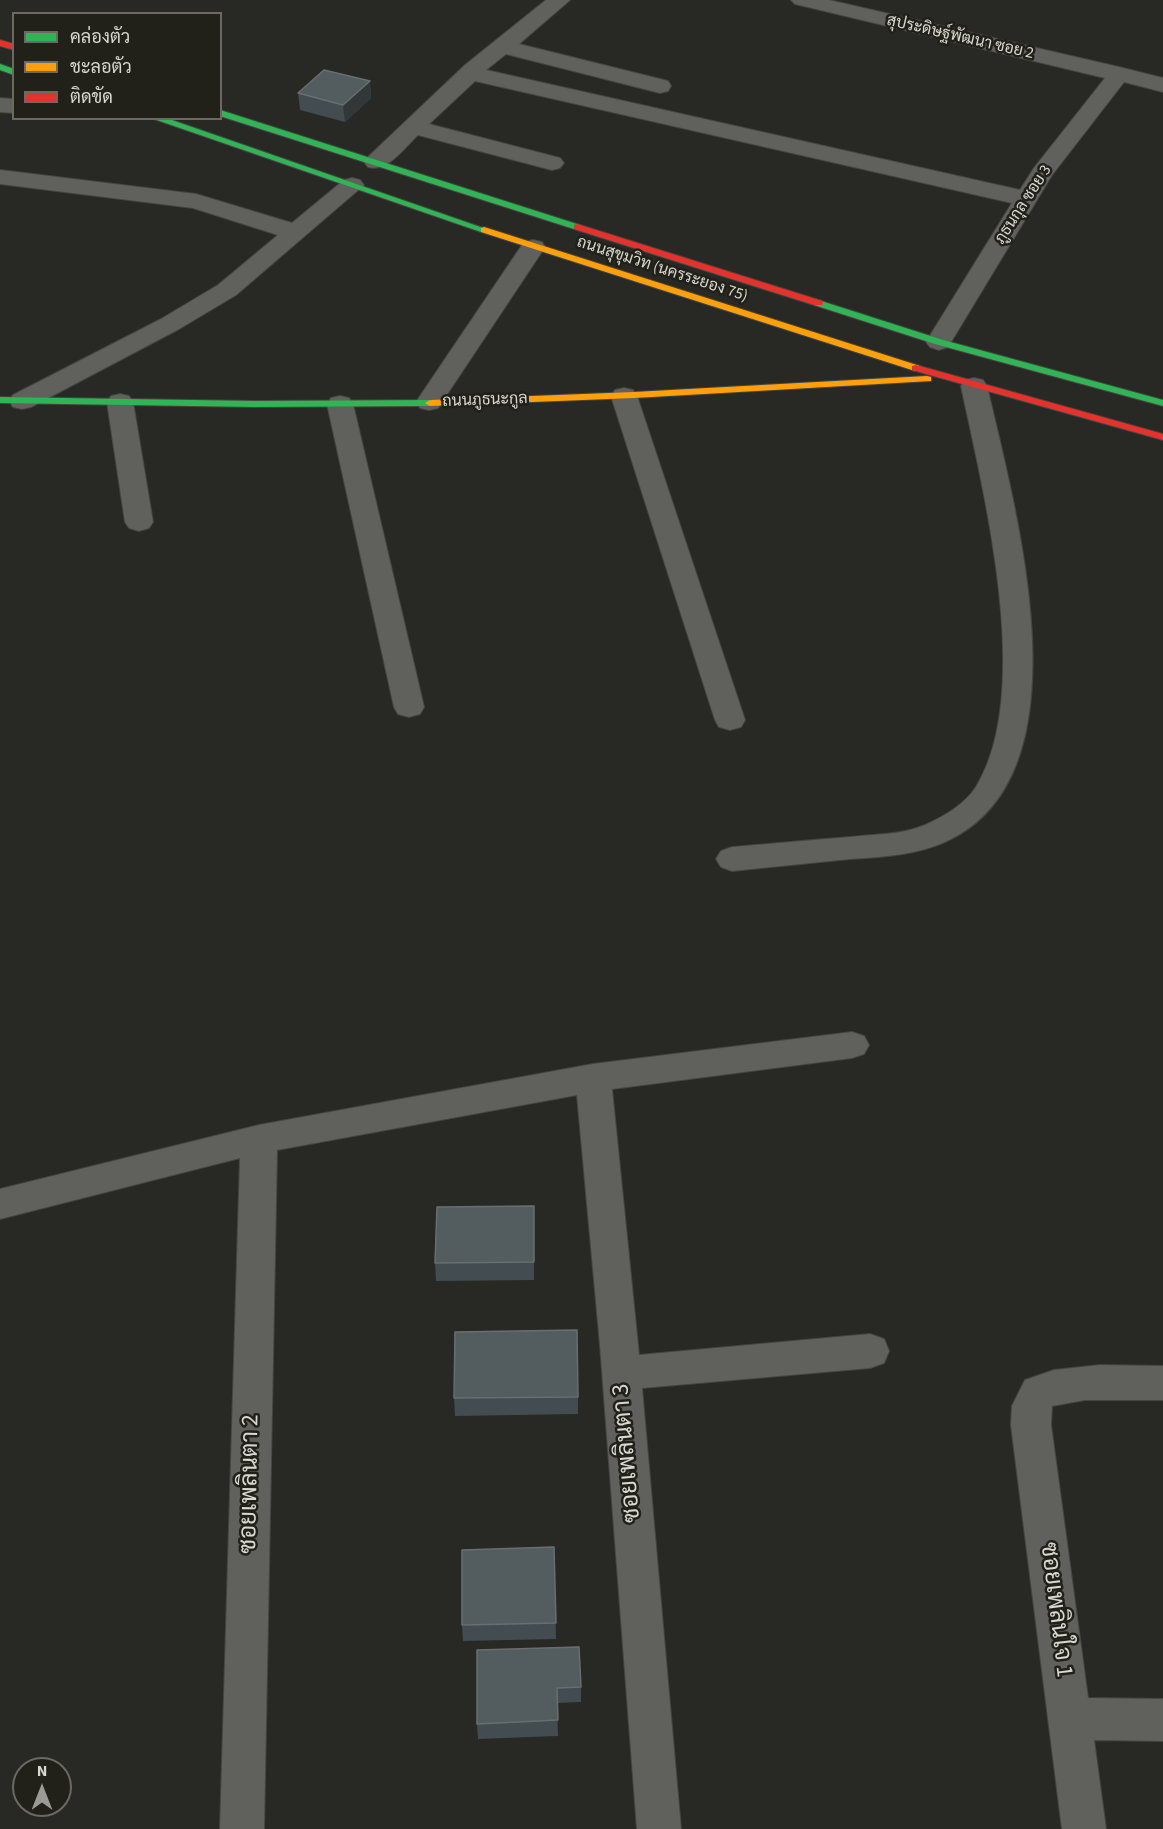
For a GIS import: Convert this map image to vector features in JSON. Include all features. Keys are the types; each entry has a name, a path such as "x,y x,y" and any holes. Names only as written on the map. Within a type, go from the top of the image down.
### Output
{"street":[{"path":"376,162 470,74 559,0"},
{"name":"สุประดิษฐ์พัฒนา ซอย 2","path":"802,0 1163,85"},
{"path":"502,46 660,86"},
{"path":"470,74 1026,199"},
{"name":"ภูธนกุล ซอย 3","path":"939,342 1042,173 1119,74"},
{"name":"ถนนสุขุมวิท (นครระยอง 75)","path":"222,114 939,342 1163,403"},
{"name":"ถนนสุขุมวิท (นครระยอง 75)","path":"161,120 533,247 960,382 1163,436"},
{"path":"415,127 552,163"},
{"path":"0,177 196,201 295,232"},
{"name":"ถนนภูธนะกูล","path":"11,400 170,324 226,290 352,185"},
{"path":"429,402 533,247"},
{"path":"732,859 895,844 929,836 955,823 973,808 989,791 998,775 1012,733 1016,710 1016,630 1009,556 960,382"},
{"name":"ถนนภูธนะกูล","path":"11,400 340,404 624,396 960,382"},
{"path":"624,396 730,720"},
{"path":"120,402 139,522"},
{"path":"340,404 409,707"},
{"path":"0,1204 259,1139 593,1078 852,1045"},
{"name":"ซอยเพลินตา 3","path":"593,1078 621,1373 659,1829"},
{"name":"ซอยเพลินตา 2","path":"242,1829 259,1139"},
{"path":"621,1373 870,1351"},
{"name":"ซอยเพลินใจ 1","path":"1084,1829 1031,1425 1032,1406 1039,1392 1058,1384 1163,1383"},
{"path":"1069,1719 1163,1720"}],"building":[{"path":"324,70 370,81 343,105 298,93"},
{"path":"534,1206 534,1262 435,1263 437,1207"},
{"path":"577,1330 578,1397 454,1398 455,1332"},
{"path":"554,1547 556,1623 462,1625 462,1550"},
{"path":"579,1647 581,1687 557,1688 558,1720 477,1724 477,1650"}],"traffic: fast":[{"path":"0,67 12,71"},
{"path":"222,114 577,227"},
{"path":"161,120 484,230"},
{"path":"818,303 939,342 1163,403"},
{"path":"0,400 255,404 430,403"}],"traffic: slow":[{"path":"484,230 916,368"},
{"path":"430,403 634,395 927,379"}],"traffic: jam":[{"path":"0,43 12,46"},
{"path":"577,227 818,303"},
{"path":"916,368 1163,437"}]}
